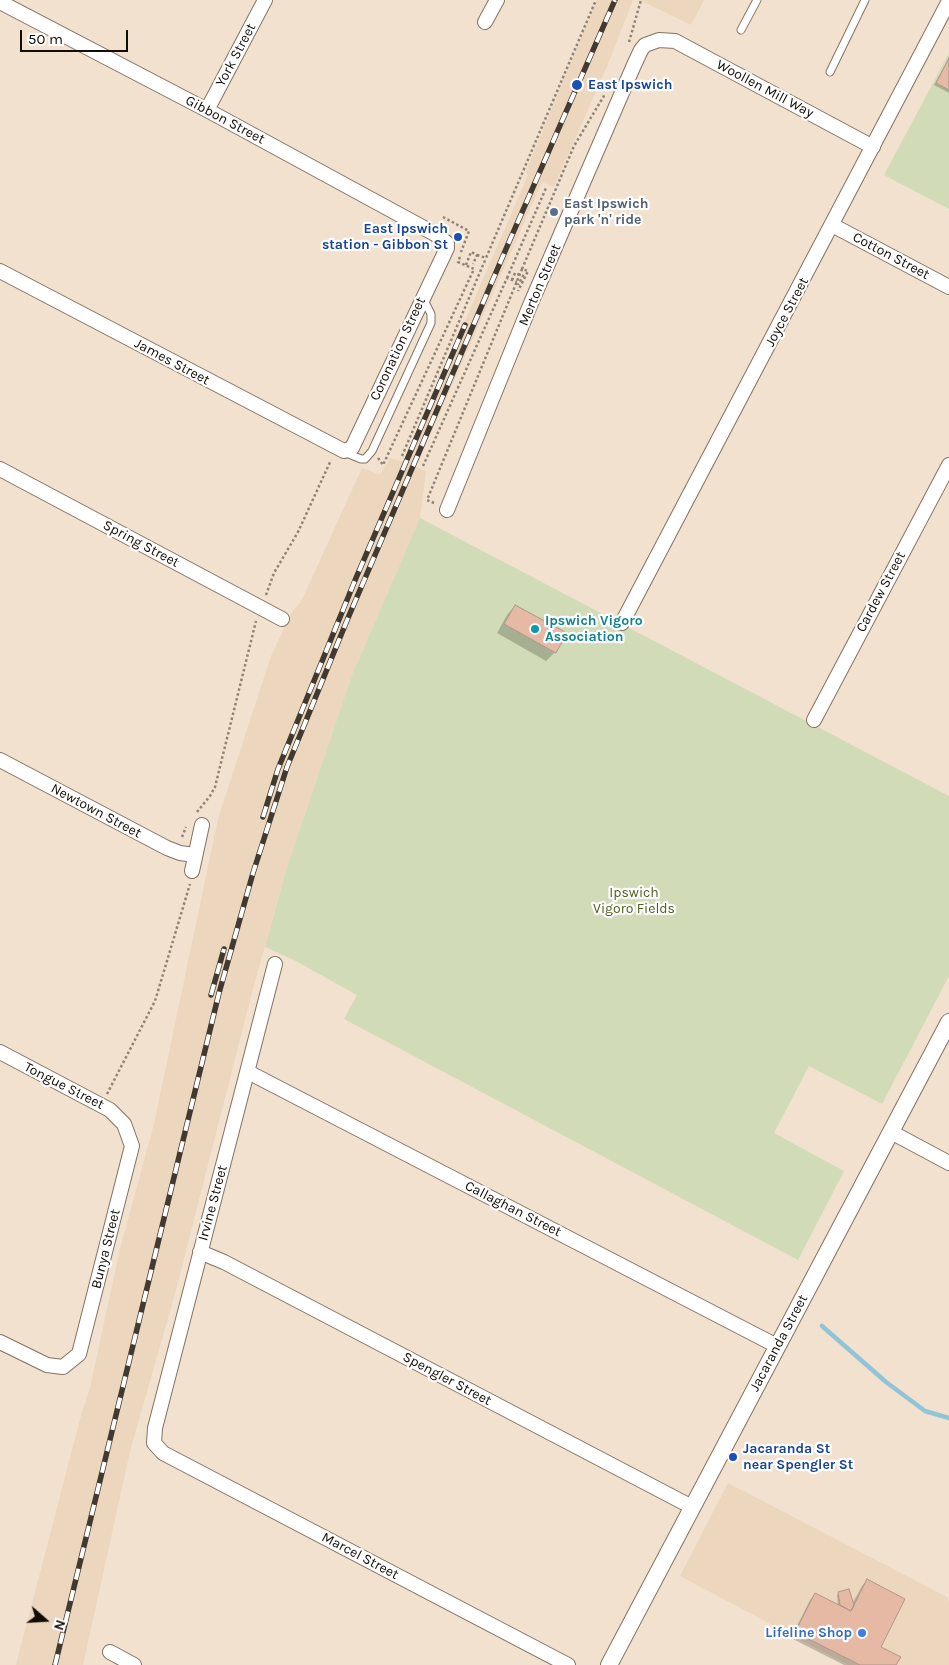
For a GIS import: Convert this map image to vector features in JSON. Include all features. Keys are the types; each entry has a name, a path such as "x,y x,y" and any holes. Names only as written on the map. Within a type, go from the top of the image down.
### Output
{"street":[{"name":"York Street","path":"207,110 265,0"},
{"path":"485,22 497,0"},
{"name":"Joyce Street","path":"622,623 949,1"},
{"name":"Gibbon Street","path":"0,2 207,110 435,234 447,243"},
{"name":"Woollen Mill Way","path":"654,40 675,41 873,147"},
{"name":"Merton Street","path":"447,510 531,303 638,58 645,46 654,40"},
{"name":"Cotton Street","path":"832,225 949,287"},
{"name":"Coronation Street","path":"344,451 352,448 447,248 447,243"},
{"name":"James Street","path":"0,271 344,451"},
{"name":"Cardew Street","path":"814,720 949,464"},
{"name":"Spring Street","path":"0,469 282,619"},
{"name":"Newtown Street","path":"0,760 167,848 180,853 195,855"},
{"path":"190,876 195,855 194,822"},
{"name":"Irvine Street","path":"154,1443 155,1428 275,964"},
{"name":"Jacaranda Street","path":"609,1665 949,1022"},
{"name":"Tongue Street","path":"0,1052 102,1105 124,1124"},
{"name":"Callaghan Street","path":"248,1072 778,1346"},
{"name":"Bunya Street","path":"0,1342 47,1365 63,1367 79,1354 132,1146 124,1124"},
{"path":"891,1132 949,1163"},
{"name":"Spengler Street","path":"200,1252 692,1507"},
{"name":"Marcel Street","path":"154,1443 163,1453 568,1665"},
{"path":"110,1652 134,1665"}],"lane":[{"path":"742,30 757,0"},
{"path":"830,72 865,0"},
{"path":"344,451 365,459 372,451 431,324 431,314 423,297"}],"path":[{"path":"402,456 596,0"},
{"path":"628,48 641,0"},
{"path":"447,510 427,500 574,146 610,86"},
{"path":"423,466 546,188"},
{"path":"466,265 471,252 486,258"},
{"path":"473,264 477,255"},
{"path":"518,291 528,271 522,268"},
{"path":"372,451 383,465 474,269"},
{"path":"512,280 515,273 523,276 517,283"},
{"path":"507,278 517,283"},
{"path":"266,595 274,573 298,532 330,460"},
{"path":"182,837 184,830 194,822 215,787 257,618"},
{"path":"102,1105 155,1001 190,885 190,876"}],"shaded area":[{"path":"597,0 633,0 608,64 554,187 542,182 416,467 426,471 420,518 352,675 286,870 250,1000 176,1290 130,1451 83,1665 16,1665 82,1412 90,1388 120,1249 154,1124 218,819 271,656 292,612 301,602 362,468 380,475 390,458 404,462 528,175 525,173"},
{"path":"640,0 704,0 691,25"},
{"path":"728,1483 947,1597 949,1602 949,1665 848,1665 680,1576"}],"green space":[{"path":"949,53 949,209 884,175"},
{"name":"Ipswich Vigoro Fields","path":"420,518 949,796 949,976 882,1104 809,1066 774,1133 844,1171 798,1260 344,1019 357,995 294,960 265,947 286,870 352,675"}],"building":[{"path":"949,58 949,90 936,83"},
{"name":"Ipswich Vigoro Association","path":"515,605 567,633 556,653 504,624"},
{"path":"867,1579 905,1599 881,1647 901,1657 896,1665 860,1665 795,1632 815,1593 851,1611"},
{"path":"849,1589 854,1605 851,1611 840,1605 838,1592"}],"waterway":[{"path":"822,1326 886,1382 925,1411 949,1418"}],"railway":[{"path":"55,1665 219,993 253,873 287,767 348,618 615,0"},
{"path":"263,817 278,769 356,578 465,325"},
{"path":"211,995 224,949"}],"place":[{"name":"East Ipswich","path":"577,85"},
{"name":"East Ipswich park 'n' ride","path":"554,212"},
{"name":"East Ipswich station - Gibbon St","path":"458,237"},
{"name":"Ipswich Vigoro Association","path":"535,629"},
{"name":"Jacaranda St near Spengler St","path":"733,1457"},
{"name":"Lifeline Shop","path":"862,1633"}]}
